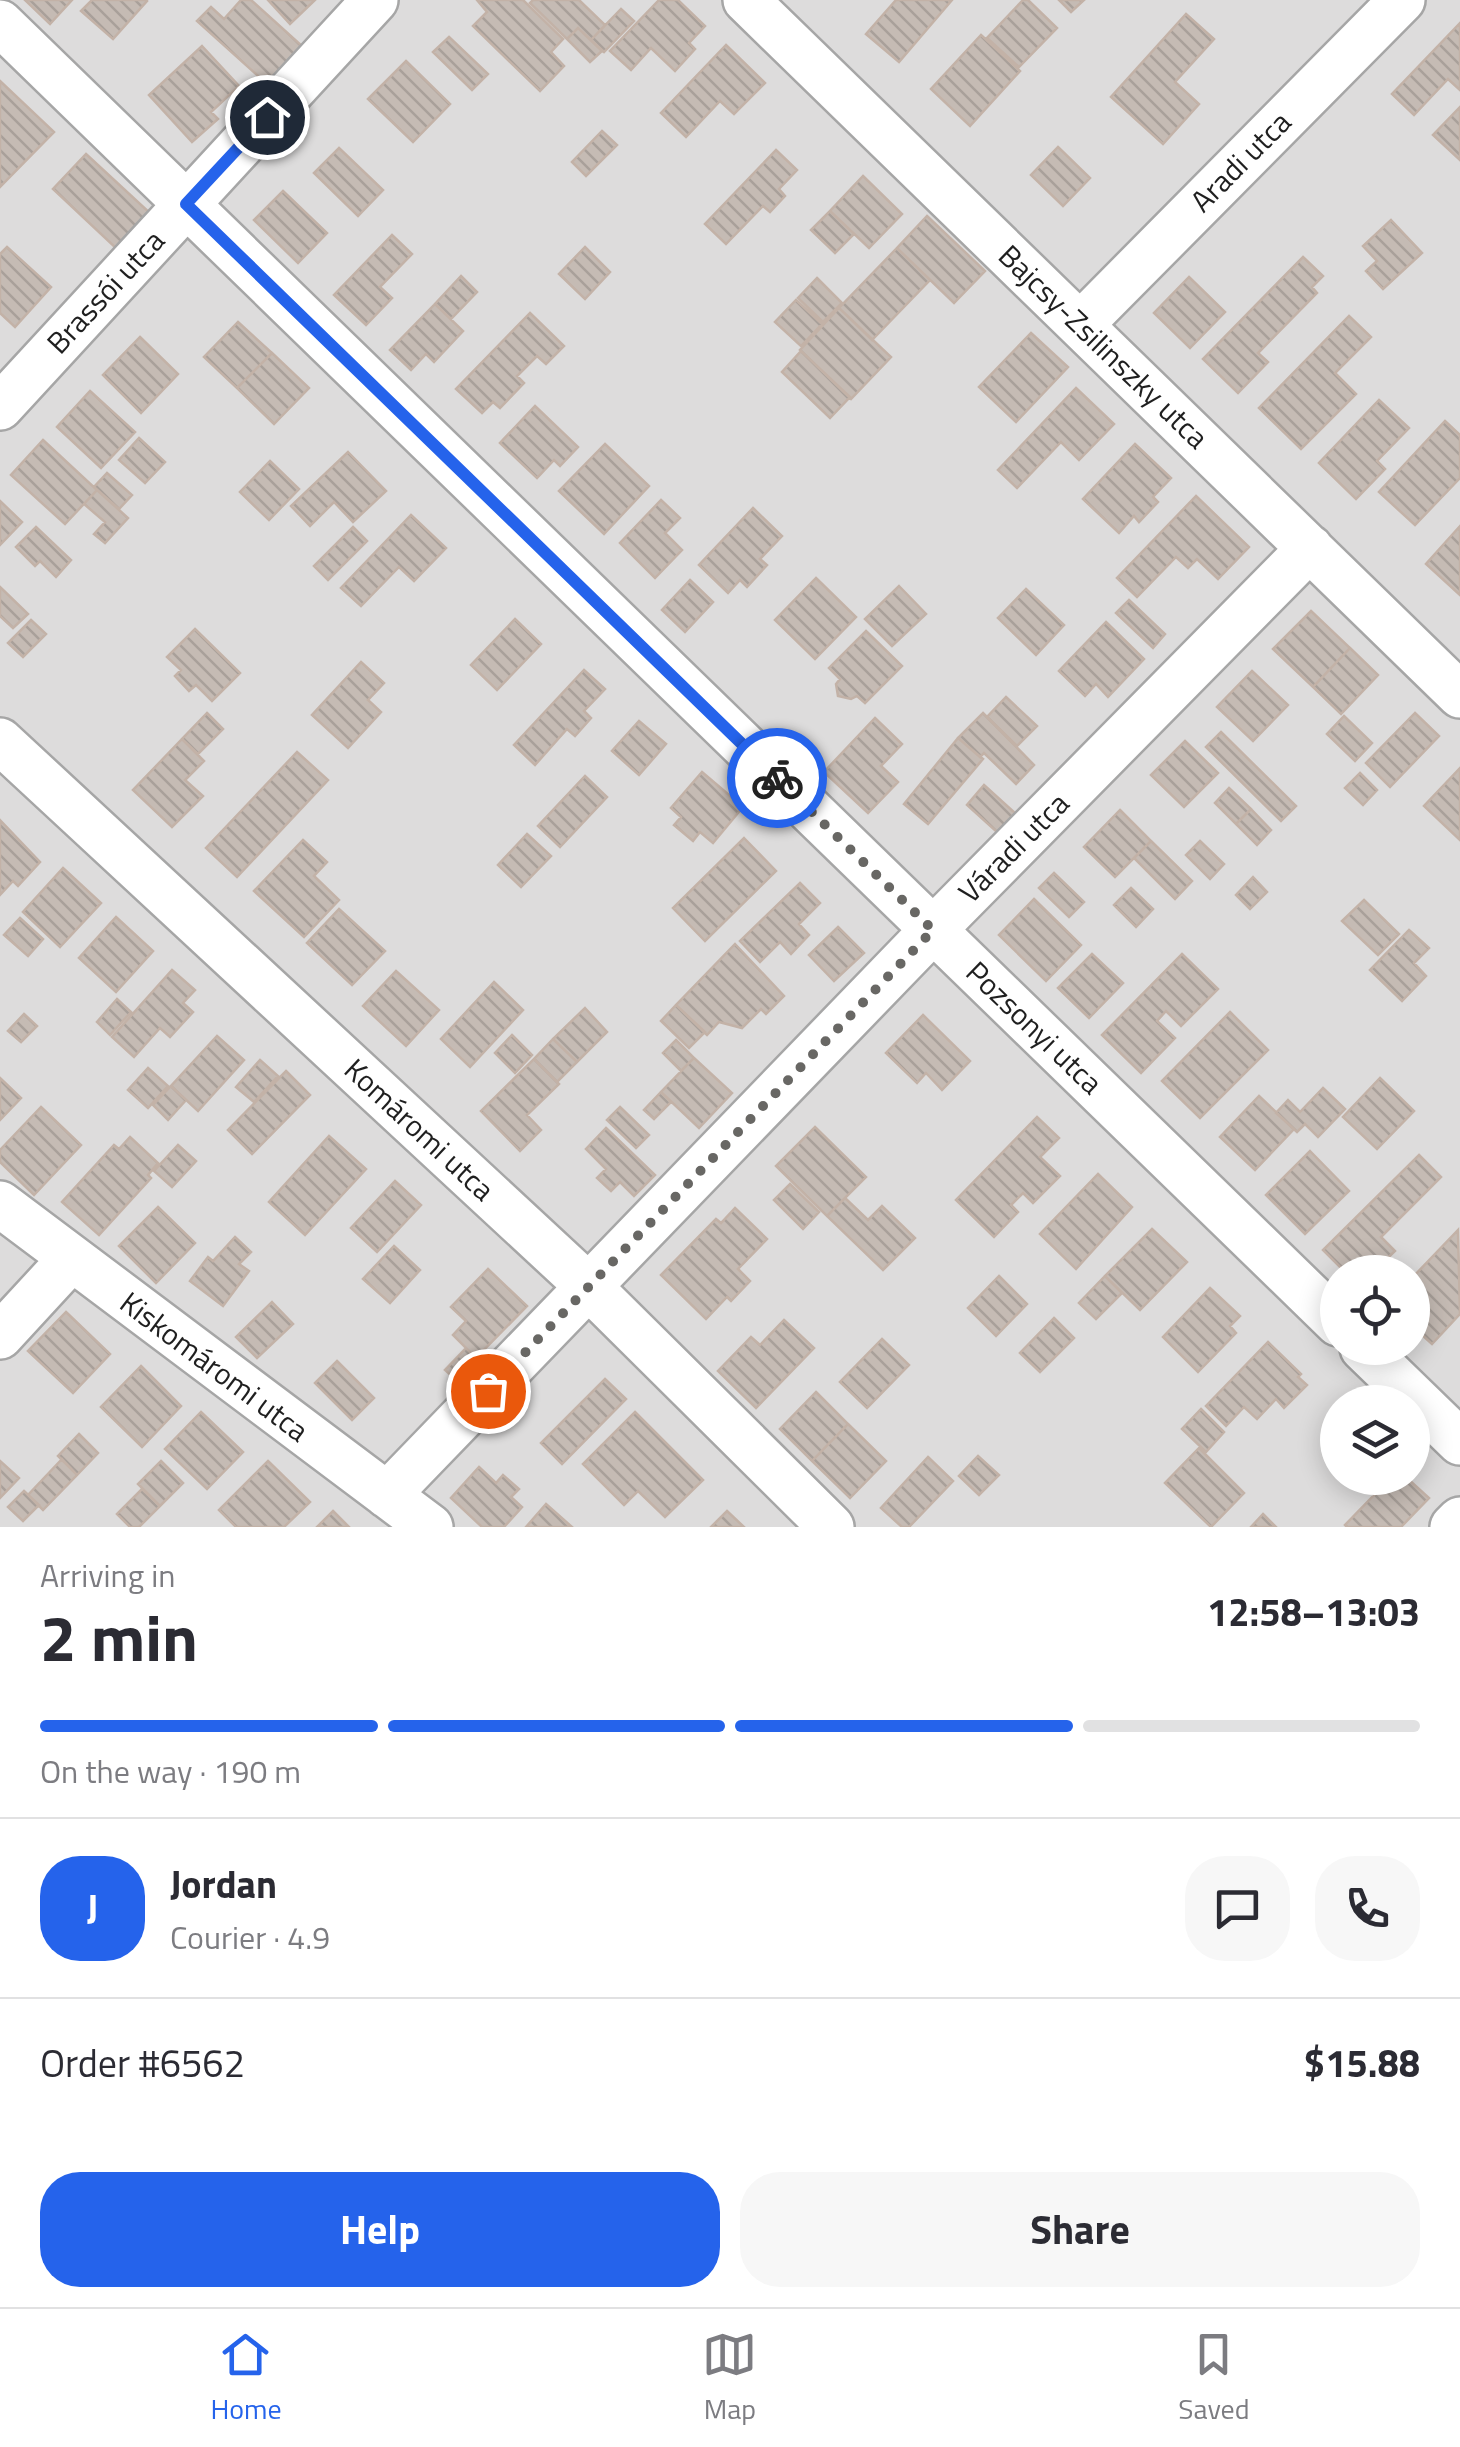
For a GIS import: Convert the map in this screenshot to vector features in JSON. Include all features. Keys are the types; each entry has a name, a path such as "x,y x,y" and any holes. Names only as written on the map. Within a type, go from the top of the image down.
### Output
{"street":[{"name":"Brassói utca","path":"0,407 375,0"},
{"name":"Bajcsy-Zsilinszky utca","path":"746,0 1460,695"},
{"name":"Aradi utca","path":"1080,324 1402,0"},
{"name":"Pozsonyi utca","path":"0,23 1320,1306"},
{"name":"Váradi utca","path":"387,1495 933,930 1310,548"},
{"name":"Komáromi utca","path":"0,740 589,1287 831,1527"},
{"name":"Kiskomáromi utca","path":"0,1204 430,1527"},
{"path":"0,1336 70,1260"},
{"path":"1381,1365 1460,1442"},
{"path":"1453,1527 1460,1520"}],"shaded area":[{"path":"0,0 1460,0 1460,1527 0,1527"}],"building":[{"path":"25,0 72,0 50,24"},
{"path":"92,0 147,1 113,39 81,11"},
{"path":"241,0 251,0 302,46 267,84 197,21 211,7 224,19"},
{"path":"268,0 315,0 290,24"},
{"path":"477,0 523,0 563,39 551,52 564,66 540,91 473,26 487,12"},
{"path":"579,0 605,25 591,40 578,28 567,39 530,3"},
{"path":"659,0 678,0 705,26 689,43 695,49 675,71 651,48 631,70 610,51"},
{"path":"896,0 952,0 899,62 866,34"},
{"path":"1023,0 1028,0 1057,28 1019,67 987,38"},
{"path":"1059,0 1084,0 1071,12"},
{"path":"621,9 634,21 604,52 591,40"},
{"path":"1186,14 1214,39 1175,82 1199,104 1163,144 1111,97"},
{"path":"1460,23 1460,90 1448,79 1414,115 1392,94"},
{"path":"578,28 602,51 590,62 567,39"},
{"path":"981,35 1020,71 970,126 931,89"},
{"path":"449,37 488,74 472,90 433,52"},
{"path":"726,45 765,83 734,114 720,101 686,137 661,113"},
{"path":"202,46 239,86 211,112 218,119 192,142 149,95"},
{"path":"406,61 450,104 413,142 368,99"},
{"path":"0,81 54,132 0,187"},
{"path":"1460,107 1460,160 1433,135"},
{"path":"602,131 617,145 586,176 572,162"},
{"path":"1058,147 1090,178 1063,206 1031,175"},
{"path":"339,148 383,190 358,216 314,173"},
{"path":"776,150 797,170 779,189 785,196 770,212 763,206 726,244 705,224"},
{"path":"86,154 151,214 118,250 53,189"},
{"path":"863,176 902,214 869,248 830,211"},
{"path":"283,191 327,233 298,263 254,220"},
{"path":"830,211 854,234 835,253 811,230"},
{"path":"927,216 985,271 954,303 897,248"},
{"path":"1391,220 1422,253 1383,289 1366,271 1377,261 1363,246"},
{"path":"392,235 412,254 380,287 392,298 366,325 334,295"},
{"path":"7,247 51,287 15,327 0,313 0,254"},
{"path":"585,247 610,272 585,299 559,274"},
{"path":"897,248 930,280 872,340 839,308"},
{"path":"1303,257 1323,276 1312,287 1317,293 1258,353 1268,362 1238,393 1203,359"},
{"path":"461,276 477,292 451,319 435,304"},
{"path":"1189,277 1225,312 1190,348 1154,313"},
{"path":"817,278 842,303 823,322 798,298"},
{"path":"796,300 822,324 801,346 775,322"},
{"path":"435,304 463,331 434,362 426,354 411,370 390,350"},
{"path":"839,308 891,357 851,399 800,350"},
{"path":"530,313 564,346 546,364 537,356 517,376 524,383 500,408 493,402 482,413 456,389"},
{"path":"1349,316 1371,337 1335,373 1356,394 1301,449 1259,408"},
{"path":"238,322 272,353 237,388 204,357"},
{"path":"1031,333 1068,367 1016,422 979,387"},
{"path":"140,337 178,374 141,413 103,375"},
{"path":"801,351 850,397 830,418 782,372"},
{"path":"272,353 309,388 274,424 237,388"},
{"path":"1076,388 1114,424 1079,460 1061,442 1017,488 998,470"},
{"path":"90,391 135,432 101,468 57,427"},
{"path":"1379,400 1409,428 1377,461 1385,469 1356,499 1319,463"},
{"path":"535,406 578,447 560,466 554,460 537,478 500,443"},
{"path":"1445,421 1460,435 1460,478 1415,525 1379,492"},
{"path":"139,438 165,462 145,483 119,460"},
{"path":"43,440 97,490 65,524 11,475"},
{"path":"605,444 649,486 604,534 559,491"},
{"path":"1135,444 1171,478 1153,497 1158,502 1139,522 1134,516 1119,533 1083,499"},
{"path":"348,452 386,491 353,522 334,502 310,526 291,506"},
{"path":"270,461 299,489 269,520 240,492"},
{"path":"107,473 132,495 119,509 94,487"},
{"path":"97,490 128,518 105,543 94,534 105,522 84,504"},
{"path":"1196,496 1249,547 1218,579 1197,559 1188,568 1176,557 1137,597 1117,578"},
{"path":"661,500 680,518 665,533 682,550 655,578 620,543"},
{"path":"0,501 22,522 0,545"},
{"path":"753,508 782,536 760,559 767,565 747,587 740,580 728,593 699,565"},
{"path":"411,515 446,548 414,581 399,567 361,606 341,588"},
{"path":"1460,526 1460,595 1426,564"},
{"path":"36,527 71,560 56,577 40,561 35,566 16,547"},
{"path":"353,527 367,541 328,580 314,566"},
{"path":"816,578 856,617 815,659 775,620"},
{"path":"690,580 713,602 685,632 662,610"},
{"path":"899,586 926,614 892,646 865,619"},
{"path":"0,587 28,614 13,628 0,616"},
{"path":"1026,589 1064,625 1036,655 998,618"},
{"path":"1129,600 1165,634 1153,648 1116,613"},
{"path":"1311,611 1350,648 1313,687 1273,649"},
{"path":"515,619 541,644 497,690 471,665"},
{"path":"31,620 46,634 23,657 8,643"},
{"path":"1106,622 1144,659 1108,697 1096,684 1085,696 1059,671"},
{"path":"195,629 240,673 212,701 196,685 189,691 175,676 181,670 167,657"},
{"path":"866,631 902,666 865,703 857,696 838,696 836,684 840,679 829,668"},
{"path":"1350,648 1378,675 1341,714 1313,687"},
{"path":"361,662 384,683 368,700 381,712 348,748 312,715"},
{"path":"584,670 605,689 584,711 591,718 575,736 567,729 535,765 514,745"},
{"path":"1252,671 1288,705 1253,741 1217,707"},
{"path":"1006,697 1037,726 1017,746 987,717"},
{"path":"207,713 223,729 198,754 182,739"},
{"path":"983,713 1034,765 1016,784 984,753 980,757 958,738"},
{"path":"1415,713 1439,736 1390,787 1366,763"},
{"path":"1344,716 1372,743 1355,761 1327,734"},
{"path":"875,718 902,744 881,766 898,782 868,813 824,772"},
{"path":"639,721 666,744 639,775 612,751"},
{"path":"1221,732 1296,806 1281,821 1206,747"},
{"path":"958,738 983,759 928,824 904,804"},
{"path":"182,739 204,761 185,780 203,796 172,827 133,790"},
{"path":"1185,741 1218,773 1184,807 1151,775"},
{"path":"297,752 328,780 237,877 206,848"},
{"path":"1460,768 1460,840 1424,806"},
{"path":"702,772 743,807 713,843 700,832 693,841 674,825 681,817 671,808"},
{"path":"1360,773 1377,790 1363,805 1345,788"},
{"path":"585,776 607,797 560,847 538,826"},
{"path":"984,785 1015,813 997,832 967,805"},
{"path":"1229,788 1251,809 1236,824 1215,803"},
{"path":"1251,809 1271,830 1257,845 1236,824"},
{"path":"1120,810 1151,841 1115,877 1084,847"},
{"path":"0,820 40,862 18,886 13,881 0,895"},
{"path":"527,834 551,856 521,887 498,865"},
{"path":"744,838 776,871 705,941 673,908"},
{"path":"303,840 327,862 314,876 339,900 304,937 254,891"},
{"path":"1151,841 1192,881 1175,899 1134,858"},
{"path":"1200,841 1224,864 1210,879 1186,855"},
{"path":"63,868 101,903 60,947 23,912"},
{"path":"1054,873 1084,902 1069,917 1039,888"},
{"path":"1253,877 1267,892 1250,909 1236,895"},
{"path":"800,883 820,903 799,924 809,935 791,954 780,942 760,962 740,941"},
{"path":"1131,888 1153,909 1136,927 1114,905"},
{"path":"1034,899 1081,945 1046,981 999,935"},
{"path":"1364,900 1399,934 1378,955 1342,921"},
{"path":"339,909 385,951 352,985 307,943"},
{"path":"116,917 153,951 116,992 79,958"},
{"path":"20,918 43,939 28,956 4,935"},
{"path":"838,927 864,953 834,981 809,955"},
{"path":"1409,930 1429,948 1414,963 1426,976 1402,1001 1370,970"},
{"path":"735,944 784,996 766,1014 761,1009 742,1028 719,1022 707,1035 676,1005"},
{"path":"1092,954 1123,983 1089,1018 1058,988"},
{"path":"1182,954 1218,989 1181,1026 1166,1011 1157,1021 1175,1038 1141,1073 1102,1035"},
{"path":"172,970 195,990 183,1003 193,1012 170,1037 160,1028 134,1057 112,1037"},
{"path":"396,971 439,1010 406,1046 363,1006"},
{"path":"494,982 523,1010 470,1067 441,1039"},
{"path":"117,999 131,1012 110,1035 97,1022"},
{"path":"676,1005 705,1032 689,1048 661,1021"},
{"path":"585,1008 607,1032 577,1062 553,1039"},
{"path":"1230,1012 1268,1050 1200,1118 1162,1081"},
{"path":"24,1014 37,1026 21,1042 8,1031"},
{"path":"923,1015 970,1061 942,1090 926,1073 917,1083 886,1053"},
{"path":"512,1035 532,1055 515,1073 495,1053"},
{"path":"217,1036 244,1060 198,1111 171,1086"},
{"path":"553,1039 577,1062 557,1082 534,1059"},
{"path":"676,1040 694,1058 681,1071 663,1053"},
{"path":"694,1058 732,1093 699,1128 661,1092"},
{"path":"534,1059 559,1084 527,1115 541,1130 520,1151 481,1111"},
{"path":"260,1060 278,1076 254,1102 236,1087"},
{"path":"148,1068 168,1086 148,1108 128,1090"},
{"path":"286,1071 310,1095 252,1154 228,1130"},
{"path":"0,1078 21,1098 0,1120"},
{"path":"1380,1078 1414,1111 1377,1149 1343,1117"},
{"path":"171,1086 186,1100 168,1120 153,1105"},
{"path":"1323,1088 1345,1109 1318,1137 1305,1124 1297,1132 1276,1113 1288,1100 1300,1112"},
{"path":"661,1092 671,1102 654,1119 644,1110"},
{"path":"1259,1096 1294,1129 1255,1170 1220,1137"},
{"path":"41,1107 81,1145 34,1195 0,1162 0,1150"},
{"path":"620,1107 649,1135 636,1148 607,1120"},
{"path":"1037,1117 1059,1138 1040,1157 1060,1176 1033,1203 1023,1193 1011,1205 1018,1212 994,1237 956,1200"},
{"path":"815,1127 866,1177 827,1216 776,1166"},
{"path":"606,1128 655,1175 634,1196 620,1182 611,1191 597,1178 606,1169 586,1149"},
{"path":"329,1136 366,1169 305,1235 269,1202"},
{"path":"130,1137 158,1163 148,1175 151,1178 99,1235 62,1202 114,1145 119,1149"},
{"path":"178,1145 196,1161 172,1187 154,1171"},
{"path":"1310,1151 1349,1191 1305,1234 1266,1195"},
{"path":"1419,1155 1441,1177 1381,1237 1395,1251 1391,1255 1328,1255 1323,1250"},
{"path":"1098,1174 1132,1207 1076,1269 1040,1234"},
{"path":"395,1181 421,1205 377,1252 351,1228"},
{"path":"790,1184 819,1212 803,1229 774,1200"},
{"path":"845,1198 868,1220 882,1206 915,1238 883,1270 827,1216"},
{"path":"158,1207 195,1243 156,1283 119,1246"},
{"path":"735,1208 767,1239 738,1269 750,1281 706,1319 661,1275 716,1219 721,1223"},
{"path":"1152,1229 1187,1262 1140,1310 1105,1276"},
{"path":"1458,1230 1460,1314 1432,1344 1430,1342 1430,1259"},
{"path":"235,1237 251,1252 239,1264 249,1271 223,1306 190,1281 208,1257 213,1261"},
{"path":"394,1246 420,1270 390,1303 363,1279"},
{"path":"488,1269 527,1306 476,1358 453,1335 466,1321 451,1307"},
{"path":"999,1276 1027,1304 996,1336 968,1308"},
{"path":"1105,1276 1122,1293 1096,1319 1079,1303"},
{"path":"1210,1288 1240,1316 1230,1326 1236,1333 1198,1372 1163,1337"},
{"path":"272,1302 293,1324 257,1358 236,1337"},
{"path":"66,1312 110,1354 73,1393 28,1351"},
{"path":"1054,1318 1074,1338 1040,1372 1020,1353"},
{"path":"784,1320 814,1348 756,1408 718,1371 751,1337 760,1345"},
{"path":"882,1339 909,1365 867,1408 840,1382"},
{"path":"1268,1342 1307,1385 1284,1408 1276,1399 1257,1419 1244,1407 1226,1426 1206,1406"},
{"path":"466,1348 476,1358 455,1379 445,1370"},
{"path":"337,1361 374,1398 352,1420 315,1383"},
{"path":"141,1366 181,1406 142,1447 101,1407"},
{"path":"605,1379 626,1399 562,1464 541,1443"},
{"path":"816,1392 848,1424 812,1461 780,1429"},
{"path":"1201,1409 1224,1432 1206,1452 1182,1429"},
{"path":"201,1412 243,1452 207,1489 165,1449"},
{"path":"635,1412 703,1480 665,1517 638,1491 624,1505 583,1464"},
{"path":"848,1424 886,1461 850,1498 812,1461"},
{"path":"79,1434 98,1453 77,1475 58,1456"},
{"path":"1199,1448 1244,1493 1211,1527 1165,1483"},
{"path":"978,1456 999,1475 979,1495 959,1476"},
{"path":"928,1457 953,1481 909,1527 902,1527 881,1508"},
{"path":"62,1459 77,1475 43,1510 28,1495"},
{"path":"0,1461 19,1478 0,1498"},
{"path":"161,1461 183,1483 160,1506 138,1484"},
{"path":"268,1461 310,1502 284,1527 236,1527 219,1510"},
{"path":"479,1467 496,1483 503,1475 519,1489 511,1497 522,1507 504,1527 482,1527 451,1498"},
{"path":"142,1489 160,1506 139,1527 130,1527 117,1514"},
{"path":"24,1491 39,1505 23,1521 8,1507"},
{"path":"1374,1495 1429,1498 1401,1527 1345,1525"},
{"path":"546,1504 572,1527 526,1527"},
{"path":"333,1511 349,1527 317,1527"},
{"path":"727,1511 744,1527 711,1527"},
{"path":"1263,1514 1276,1527 1251,1527"}],"way so far":[{"path":"488,1391 933,930 777,778"}],"route":[{"path":"267,117 186,204 777,778"}]}
